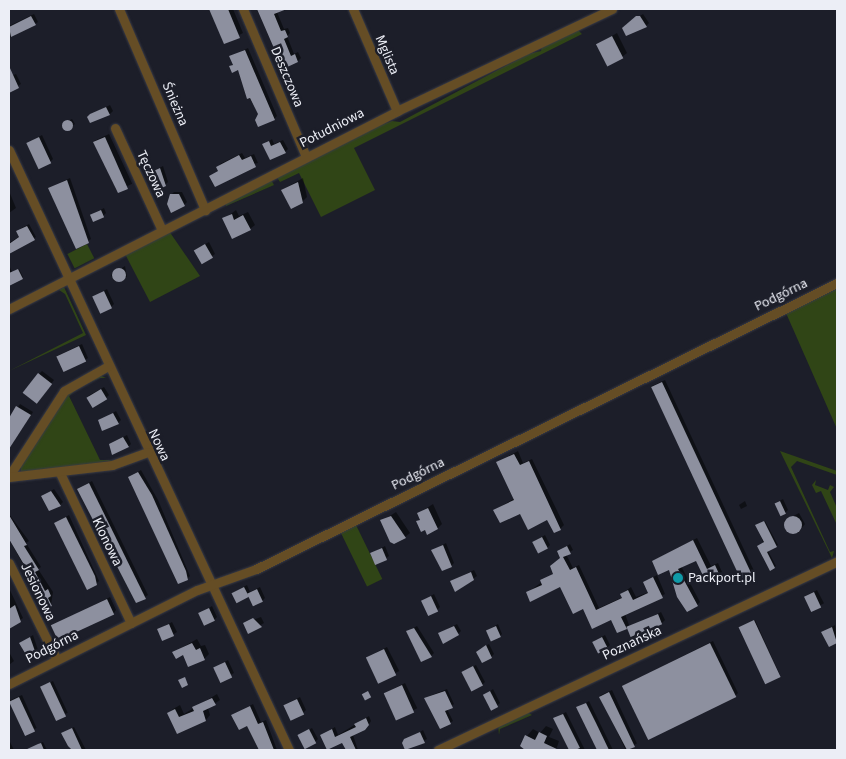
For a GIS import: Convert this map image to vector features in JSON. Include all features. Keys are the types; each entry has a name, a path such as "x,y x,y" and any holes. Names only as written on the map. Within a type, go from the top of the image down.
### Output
{"street":[{"name":"Śnieżna","path":"118,9 205,210"},
{"name":"Deszczowa","path":"243,9 306,157"},
{"name":"Mglista","path":"353,9 397,111"},
{"name":"Południowa","path":"9,309 397,111 612,9"},
{"name":"Tęczowa","path":"115,128 162,230"},
{"name":"Nowa","path":"9,150 209,585 289,750"},
{"name":"Podgórna","path":"9,684 209,585 256,569 837,283"},
{"path":"9,477 64,391 108,366"},
{"path":"9,477 60,473 120,463 148,452"},
{"name":"Klonowa","path":"60,473 131,623"},
{"name":"Poznańska","path":"438,750 837,561"},
{"name":"Jesionowa","path":"9,563 57,660"}],"green space":[{"path":"577,29 582,34 354,148 375,190 321,217 299,173 280,182 276,176 362,132 392,121 400,122 528,54 541,51 542,46"},
{"path":"270,178 274,185 226,206 226,203"},
{"path":"169,231 200,276 150,302 124,252"},
{"path":"87,244 94,258 75,268 67,254"},
{"path":"64,287 86,335 9,371 83,333 65,294 59,290"},
{"path":"837,289 837,429 786,313"},
{"path":"99,375 106,378 100,378 79,387 69,396 100,460 114,460 47,471 21,471 20,465 66,394"},
{"path":"780,451 837,471 837,475 797,461 791,467 830,552 834,551 832,558"},
{"path":"816,480 815,485 828,490 830,485 834,487 830,492 837,508 837,525 821,491 816,493 812,485"},
{"path":"356,525 382,579 367,586 341,532"},
{"path":"527,712 532,715 500,729 499,735 498,725"}],"building":[{"path":"209,9 228,9 240,38 224,44"},
{"path":"257,9 287,9 274,14 281,31 285,30 288,37 284,39 291,56 295,54 298,62 283,69"},
{"path":"31,16 36,25 11,37 9,27"},
{"path":"636,16 640,16 647,27 626,36 622,28"},
{"path":"612,36 623,58 607,66 596,44"},
{"path":"245,50 275,120 258,127 255,120 258,114 250,98 247,99 238,70 232,73 229,66 233,65 229,56"},
{"path":"9,66 19,88 9,93"},
{"path":"106,107 110,115 90,123 87,117 90,114"},
{"path":"67,119 73,125 67,131 61,125"},
{"path":"39,137 51,163 39,169 26,143"},
{"path":"105,137 128,189 118,193 93,142"},
{"path":"269,141 271,146 280,142 286,153 270,160 262,144"},
{"path":"239,155 242,160 251,156 256,167 215,187 209,176 218,171 216,167"},
{"path":"160,168 166,186 157,190 149,173"},
{"path":"67,180 89,243 76,249 48,188"},
{"path":"298,182 303,203 291,209 281,190"},
{"path":"170,194 179,194 185,206 171,213 167,204"},
{"path":"101,210 104,217 93,222 90,215"},
{"path":"232,214 234,220 243,215 251,230 232,239 222,218"},
{"path":"27,226 35,240 9,254 9,244 19,237 16,231"},
{"path":"205,244 213,258 202,264 194,250"},
{"path":"119,268 124,270 126,275 124,280 119,282 114,280 112,275 114,270"},
{"path":"18,269 23,279 9,286 9,273"},
{"path":"104,291 112,308 100,314 92,296"},
{"path":"79,346 86,361 64,372 56,357"},
{"path":"38,373 52,384 37,404 23,393"},
{"path":"662,382 754,580 743,585 651,387"},
{"path":"101,389 107,399 93,408 86,398"},
{"path":"16,406 31,415 9,449 9,418"},
{"path":"113,413 119,424 102,431 98,420"},
{"path":"123,437 129,447 112,455 109,444"},
{"path":"514,454 520,465 529,461 561,530 554,533 547,520 528,530 520,514 500,523 493,510 514,500 496,462"},
{"path":"138,472 152,495 186,571 188,580 178,584 128,477"},
{"path":"89,483 146,599 136,603 77,489"},
{"path":"51,491 61,506 49,511 41,496"},
{"path":"780,501 786,514 780,516 775,504"},
{"path":"428,508 438,529 427,535 425,530 421,532 416,521 420,520 417,513"},
{"path":"9,515 27,545 24,546 39,570 35,572 45,591 48,589 51,596 48,598 52,606 45,609 41,601 38,602 35,595 38,594 23,570 26,568 9,539"},
{"path":"391,516 406,538 394,544 390,542 380,520"},
{"path":"793,516 799,519 802,525 799,531 793,534 787,531 784,525 787,519"},
{"path":"66,517 95,576 97,585 87,590 54,523"},
{"path":"764,521 777,547 767,552 775,568 770,571 757,546 764,542 755,525"},
{"path":"542,537 548,549 538,554 532,542"},
{"path":"693,540 707,569 715,565 720,576 706,582 696,561 678,569 698,606 687,612 677,597 669,570 658,575 652,561"},
{"path":"443,545 452,567 442,571 431,550"},
{"path":"567,546 571,554 563,557 570,570 576,567 596,610 622,598 620,594 628,590 633,600 648,593 643,582 653,577 663,598 621,617 627,629 617,633 611,620 592,629 583,609 573,614 560,587 530,602 526,592 542,585 540,580 553,574 550,566 560,558 557,551"},
{"path":"382,548 387,560 375,565 370,553"},
{"path":"471,572 474,580 455,592 450,581"},
{"path":"244,587 249,597 237,603 232,593"},
{"path":"257,589 263,602 253,606 247,594"},
{"path":"814,592 821,607 811,612 804,597"},
{"path":"431,596 438,611 428,616 421,601"},
{"path":"107,599 114,614 58,641 51,625"},
{"path":"15,605 21,622 9,629 9,609"},
{"path":"209,608 215,621 204,626 198,613"},
{"path":"658,614 662,624 631,637 626,627"},
{"path":"253,618 262,627 248,634 243,623"},
{"path":"754,620 781,677 765,684 739,627"},
{"path":"169,624 174,636 162,641 157,629"},
{"path":"454,626 459,635 443,644 438,633"},
{"path":"496,626 501,637 491,641 486,630"},
{"path":"832,627 837,643 829,647 821,632"},
{"path":"414,628 432,657 421,662 406,631"},
{"path":"30,637 36,654 28,658 19,643"},
{"path":"602,637 608,649 598,654 592,642"},
{"path":"192,643 196,650 200,648 205,660 188,667 183,655 176,659 172,652"},
{"path":"710,643 736,697 648,740 622,686"},
{"path":"486,645 492,658 482,663 476,652"},
{"path":"384,649 396,675 378,684 366,657"},
{"path":"225,662 232,677 220,683 213,667"},
{"path":"473,666 483,686 471,692 461,672"},
{"path":"185,677 188,685 182,688 178,680"},
{"path":"50,682 66,716 56,721 40,687"},
{"path":"402,685 414,712 396,721 384,693"},
{"path":"368,691 371,697 365,700 362,694"},
{"path":"445,691 453,708 445,711 451,724 440,729 424,698"},
{"path":"490,691 498,707 491,711 483,695"},
{"path":"609,692 635,747 627,750 599,697"},
{"path":"19,697 35,731 25,736 9,702"},
{"path":"212,698 216,705 203,711 206,721 177,734 167,713 175,709 179,717 194,711 192,707"},
{"path":"297,699 304,714 291,721 283,705"},
{"path":"586,703 609,750 597,750 576,707"},
{"path":"250,706 258,724 263,722 274,750 259,750 247,726 239,730 231,715"},
{"path":"563,714 580,748 569,750 553,718"},
{"path":"366,718 369,725 365,730 350,737 356,750 346,750 342,743 327,750 320,735 332,729 335,737 356,727 354,724"},
{"path":"72,728 82,750 72,750 61,733"},
{"path":"309,729 316,743 305,749 297,735"},
{"path":"420,732 425,743 405,750 402,743 404,739"},
{"path":"539,732 547,736 544,743 559,750 525,750 520,746 525,735 535,740"},
{"path":"41,743 44,750 25,750 38,744"}],"place":[{"name":"Packport.pl","path":"678,578"}]}
